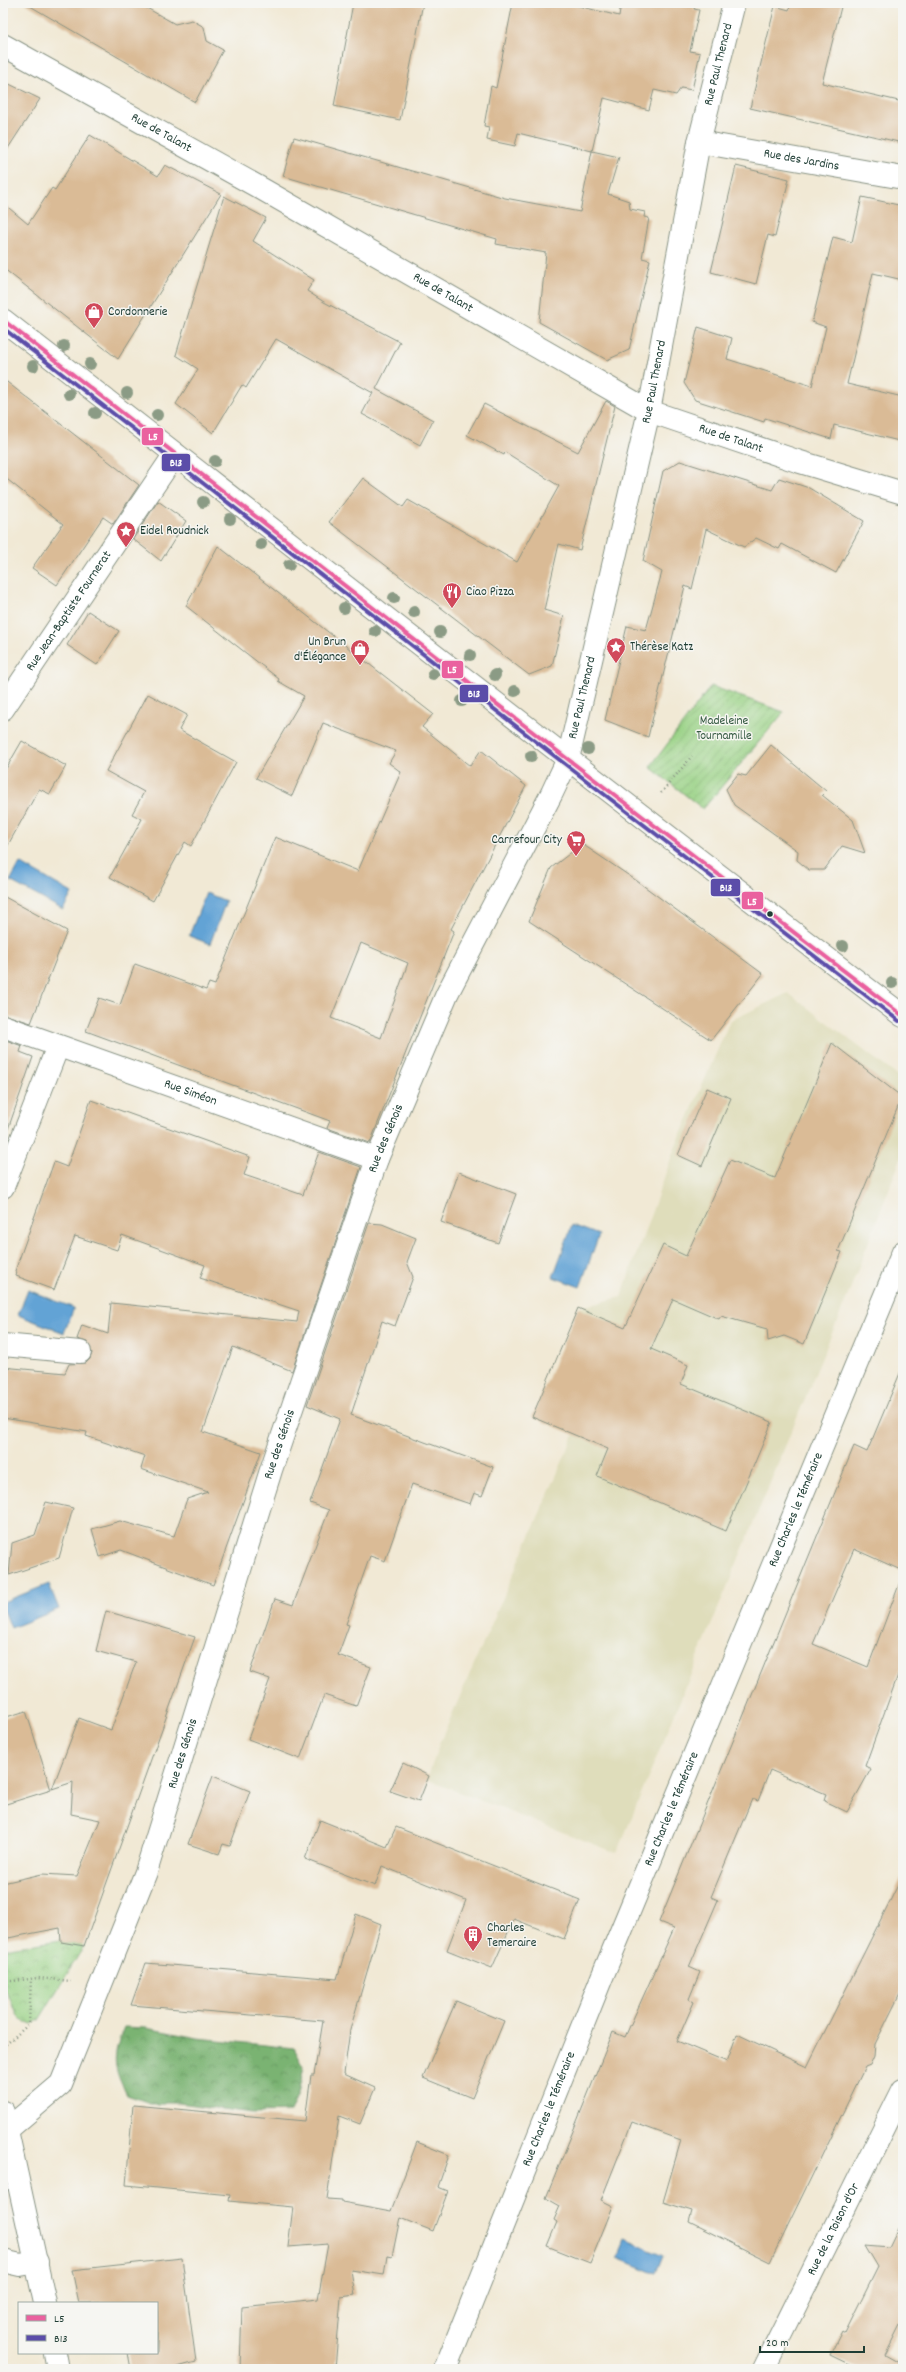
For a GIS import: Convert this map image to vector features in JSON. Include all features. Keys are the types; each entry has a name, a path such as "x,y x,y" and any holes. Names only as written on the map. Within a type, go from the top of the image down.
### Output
{"street":[{"name":"Rue Paul Thenard","path":"568,759 574,722 649,411 699,142 734,3"},
{"name":"Rue de Talant","path":"3,45 269,193 649,411 797,461 903,493"},
{"name":"Rue des Jardins","path":"699,142 903,178"},
{"path":"3,320 641,817 903,1016"},
{"name":"Rue Jean-Baptiste Fournerat","path":"3,709 175,454"},
{"name":"Rue des Génois","path":"6,2121 61,2084 146,1872 271,1470 377,1159 447,994 552,793 568,759"},
{"name":"Rue Siméon","path":"3,1026 377,1159"},
{"path":"3,1187 58,1046"},
{"name":"Rue Charles le Téméraire","path":"445,2369 608,1962 903,1252"},
{"path":"3,1346 80,1352"},
{"name":"Rue de la Toison d'Or","path":"764,2369 903,2090"},
{"path":"6,2121 45,2302"},
{"path":"3,2261 20,2265 37,2262"},
{"path":"55,2354 58,2369"}],"path":[{"path":"641,817 692,756"},
{"path":"3,1982 31,1979 102,1983"},
{"path":"3,2047 29,2024 31,1979"}],"shaded area":[{"path":"788,993 903,1080 903,1153 849,1292 617,1853 427,1780 440,1742 574,1435 532,1417 578,1308 621,1297 673,1153 730,1021"}],"green space":[{"name":"Madeleine Tournamille","path":"711,686 784,712 703,809 650,767"},
{"path":"61,1940 61,1942 84,1946 39,2020 32,2024 25,2023 18,2016 3,1985 3,1949"},
{"path":"124,2027 146,2028 198,2038 294,2048 304,2067 298,2093 290,2112 252,2113 179,2103 150,2103 127,2095 116,2069 115,2061 117,2046"}],"water":[{"path":"20,863 72,893 63,910 10,881"},
{"path":"206,893 226,901 210,944 189,936"},
{"path":"572,1225 599,1235 580,1287 553,1277"},
{"path":"28,1290 74,1308 64,1333 18,1315"},
{"path":"49,1584 59,1609 11,1628 3,1608 3,1602"},
{"path":"625,2239 663,2256 656,2274 617,2258"}],"building":[{"path":"25,3 138,3 175,24 192,20 204,27 207,41 223,50 195,102"},
{"path":"353,3 423,3 400,120 334,106"},
{"path":"513,3 566,3 619,16 621,3 696,3 694,9 699,10 690,51 700,53 692,90 681,88 676,95 654,90 649,110 604,98 592,151 518,133 515,146 487,140 489,127 484,126 491,86 496,88"},
{"path":"791,3 842,3 822,83 903,102 903,143 750,108 775,6 789,10"},
{"path":"3,81 40,99 3,156"},
{"path":"90,135 158,176 165,165 221,194 118,359 3,268 3,203 28,224 52,188 55,190"},
{"path":"294,137 505,198 580,212 592,151 619,157 608,194 629,201 630,209 645,212 644,217 649,218 642,258 650,260 629,350 607,360 539,322 546,253 496,244 497,239 283,176"},
{"path":"736,166 789,179 775,237 768,235 756,284 711,272"},
{"path":"224,196 266,218 253,241 314,280 307,291 324,302 400,342 376,389 433,420 420,445 362,414 373,393 276,339 246,388 242,385 213,433 176,404 198,369 176,355"},
{"path":"862,197 903,206 903,280 873,273 847,384 903,397 903,442 834,425 831,439 765,418 764,422 695,400 684,383 698,327 732,338 727,359 812,386 826,327 812,322 833,237 852,242"},
{"path":"3,379 139,485 113,524 103,517 57,585 32,568 63,524 3,476"},
{"path":"606,401 615,406 580,550 559,544 544,610 564,616 552,666 529,675 329,522 363,478 403,507 408,500 517,562 559,486 505,452 504,455 467,435 484,404 578,452"},
{"path":"680,461 772,490 779,478 809,488 864,521 836,573 782,544 779,549 756,538 744,547 706,529 692,589 685,586 648,737 605,720 627,626 646,630 662,572 643,561 663,471"},
{"path":"158,501 186,521 161,561 133,539"},
{"path":"218,546 433,714 422,727 470,766 481,750 526,786 451,929 454,931 370,1143 327,1128 330,1121 86,1031 99,998 120,1005 135,964 206,990 209,983 215,985 275,837 358,871 401,772 389,763 396,751 323,723 292,796 256,778 304,696 278,681 279,679 186,606","holes":["361,943 408,963 381,1038 331,1018"]},
{"path":"88,611 119,631 97,665 67,645"},
{"path":"148,694 187,715 179,730 236,762 191,846 185,842 153,901 110,877 142,819 132,814 144,792 106,771"},
{"path":"22,741 66,766 50,794 39,789 3,854 3,774"},
{"path":"771,745 826,791 822,795 853,820 865,853 842,846 824,870 809,870 797,860 798,851 734,805 726,789 738,774 746,776"},
{"path":"582,844 637,881 763,974 711,1040 529,921 551,868"},
{"path":"3,896 67,931 31,1023 3,1014"},
{"path":"3,1039 22,1046 20,1052 33,1057 7,1132 3,1131"},
{"path":"832,1043 902,1097 838,1251 842,1252 804,1344 784,1336 768,1341 767,1329 721,1316 719,1319 673,1299 651,1349 688,1365 681,1384 772,1422 726,1531 597,1476 608,1449 532,1417 578,1308 625,1328 663,1245 686,1256 730,1160 775,1178"},
{"path":"707,1088 731,1098 702,1166 678,1155"},
{"path":"91,1100 250,1157 244,1175 303,1195 319,1152 361,1167 292,1371 233,1347 203,1432 261,1452 213,1585 121,1550 100,1557 92,1529 120,1521 174,1536 187,1499 208,1492 141,1469 145,1456 86,1436 87,1432 3,1418 3,1367 65,1373 69,1364 86,1363 90,1359 92,1353 87,1342 77,1339 82,1325 108,1334 111,1303 297,1322 299,1311 200,1278 205,1265 122,1235 117,1250 75,1236 54,1290 16,1276 17,1272 15,1271 54,1162 67,1167"},
{"path":"459,1172 516,1194 498,1243 441,1222"},
{"path":"369,1223 382,1224 416,1238 407,1262 413,1277 395,1326 382,1321 351,1415 493,1467 482,1496 474,1493 470,1504 412,1484 385,1561 370,1556 346,1624 349,1625 338,1655 371,1667 356,1706 324,1695 300,1759 248,1739 270,1679 250,1672 275,1599 293,1605 329,1510 310,1503 340,1419 307,1405"},
{"path":"903,1366 903,1571 854,1549 813,1644 868,1667 900,1582 903,1582 903,1661 865,1766 871,1769 847,1812 824,1801 826,1794 770,1770 758,1801 752,1799 711,1897 718,1900 689,1967 700,1972 689,1999 694,2002 677,2041 727,2062 737,2034 807,2067 903,1875 903,1988 875,2044 874,2056 870,2065 865,2067 770,2262 689,2222 692,2211 663,2202 681,2140 632,2122 601,2200 613,2206 590,2263 547,2246 557,2222 554,2220 560,2206 546,2198 613,2032 625,2037 674,1928 659,1922 854,1446 867,1452"},
{"path":"46,1502 73,1508 59,1558 9,1575 12,1543 35,1535"},
{"path":"106,1611 195,1637 84,1946 61,1942 60,1928 3,1939 3,1883 42,1874 77,1876 100,1820 71,1814 73,1782 52,1789 79,1718 111,1730 136,1662 96,1651"},
{"path":"26,1711 51,1790 3,1805 3,1718"},
{"path":"403,1763 429,1776 419,1801 390,1791"},
{"path":"213,1776 250,1791 230,1846 223,1844 219,1854 188,1844"},
{"path":"320,1820 387,1847 396,1827 580,1900 564,1939 514,1919 492,1968 447,1950 466,1900 382,1866 375,1886 305,1859"},
{"path":"356,1914 381,1924 350,2030 344,2074 375,2088 360,2124 339,2116 327,2199 342,2200 342,2202 391,2211 417,2142 449,2155 438,2187 448,2191 433,2231 400,2218 392,2257 387,2256 384,2275 351,2270 355,2295 341,2297 335,2369 240,2369 242,2307 318,2299 328,2244 288,2247 293,2207 229,2201 230,2195 126,2185 133,2105 305,2121 311,2075 314,2075 323,2021 131,2005 146,1963 337,1979"},
{"path":"456,2001 504,2021 472,2098 423,2078"},
{"path":"903,2218 903,2319 885,2355 903,2365 903,2369 859,2369 830,2355 842,2331 845,2333 878,2267 865,2245 889,2247"},
{"path":"182,2258 196,2362 170,2369 131,2369 128,2354 158,2354 158,2302 79,2302 72,2270"}],"transit line":[{"name":"L5","path":"3,320 565,757 903,1016"},
{"name":"B13","path":"3,328 899,1021"}],"place":[{"name":"Cordonnerie","path":"94,329"},
{"name":"Eidel Roudnick","path":"126,548"},
{"name":"Ciao Pizza","path":"452,609"},
{"name":"Thérèse Katz","path":"616,664"},
{"name":"Un Brun d'Élégance","path":"360,666"},
{"name":"Carrefour City","path":"576,857"},
{"name":"Charles Temeraire","path":"473,1952"}]}
